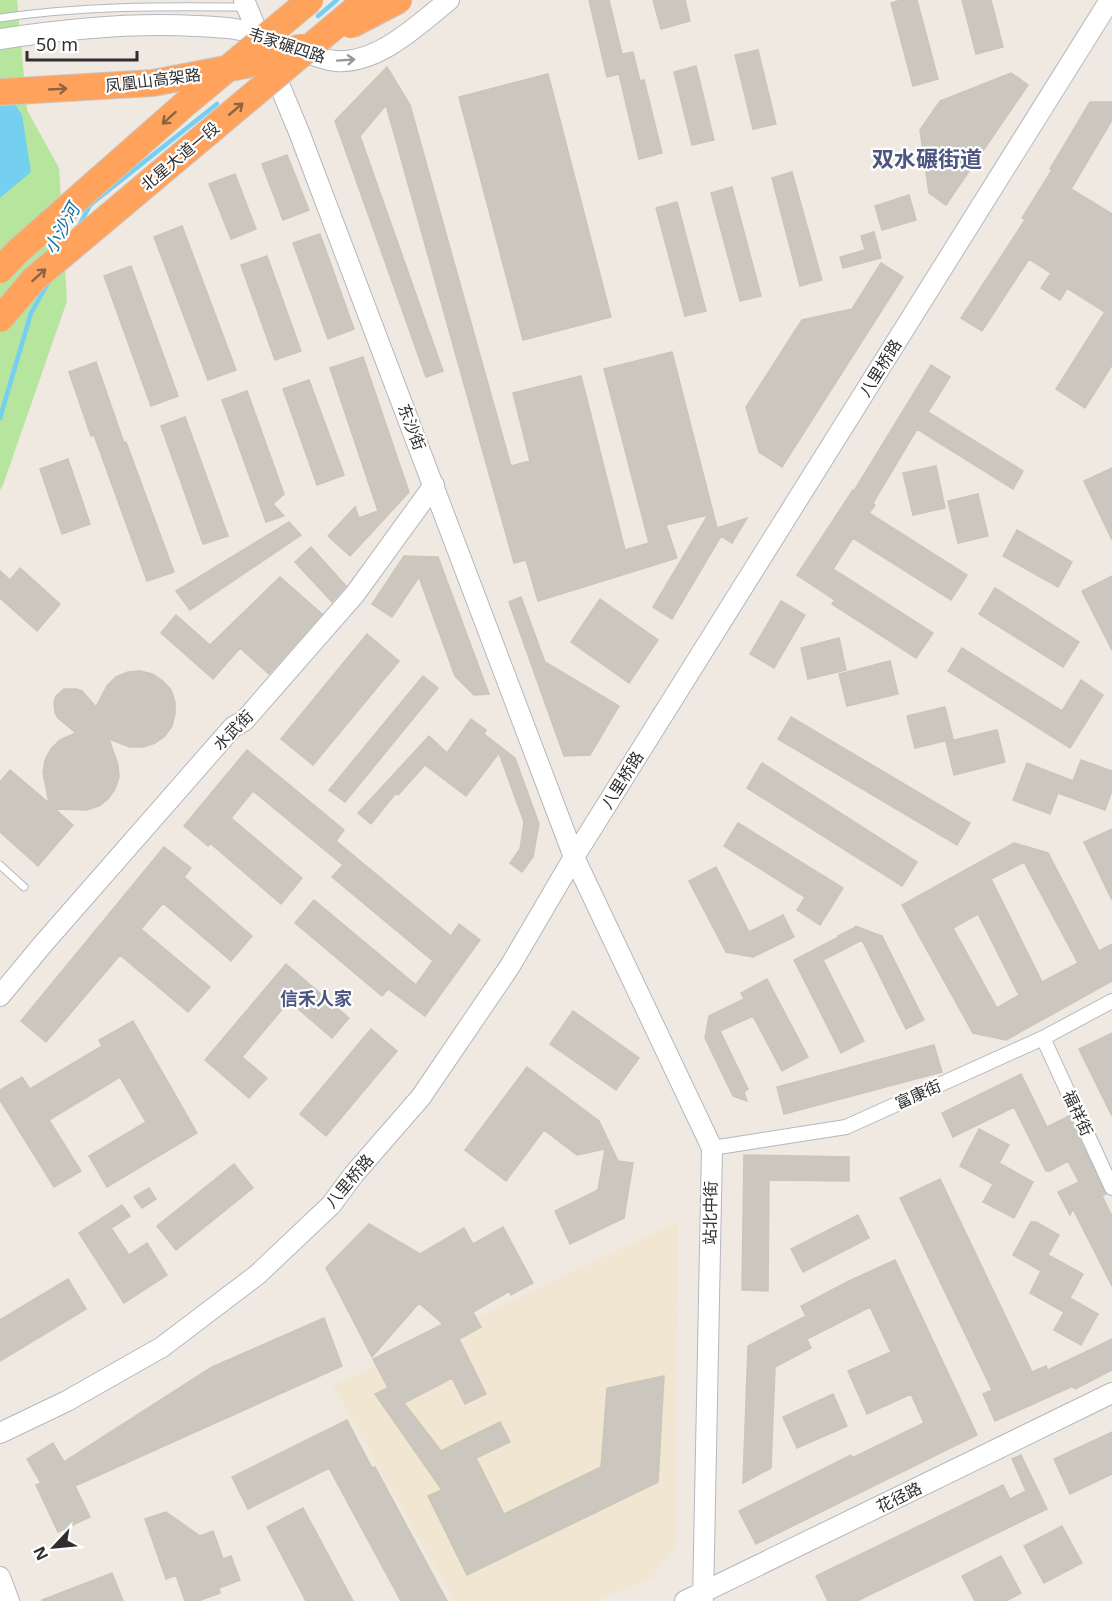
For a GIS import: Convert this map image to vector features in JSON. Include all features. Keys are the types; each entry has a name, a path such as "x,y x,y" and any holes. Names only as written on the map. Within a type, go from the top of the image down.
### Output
{"highway":[{"path":"0,270 17,252 185,104 310,0"},
{"name":"北星大道一段","path":"0,319 34,279 366,0"},
{"name":"凤凰山高架路","path":"0,92 153,82 246,65 300,48 399,0"}],"street":[{"name":"韦家碾四路","path":"0,39 100,27 172,24 232,28 259,34 315,56 334,61 352,61 368,56 395,42 448,0"},
{"name":"八里桥路","path":"0,1433 66,1401 162,1347 257,1275 331,1205 354,1174 421,1097 510,966 574,857 1110,0"},
{"name":"东沙街","path":"246,4 303,143 574,857"},
{"name":"水武街","path":"0,996 233,727 244,721 355,594 434,486"},
{"name":"站北中街","path":"574,857 712,1148 697,1598"},
{"name":"富康街","path":"712,1148 846,1127 1043,1038 1112,1001"},
{"name":"福祥街","path":"1043,1038 1112,1188"},
{"name":"花径路","path":"697,1598 1112,1394"},
{"path":"0,1577 9,1601"}],"lane":[{"path":"0,18 64,10 246,4"},
{"path":"0,865 24,887"}],"shaded area":[{"path":"677,1222 676,1544 652,1578 596,1601 454,1601 333,1386"}],"green space":[{"path":"0,0 17,0 27,110 59,168 67,301 0,490"}],"water":[{"path":"0,81 22,115 31,172 0,198"}],"building":[{"path":"589,0 609,0 622,54 633,52 640,81 644,80 662,153 639,159 619,74 607,77"},
{"path":"653,0 685,0 690,21 661,29"},
{"path":"901,0 917,0 938,79 913,86 891,3"},
{"path":"962,0 991,0 1003,47 976,54"},
{"path":"758,50 776,124 753,129 735,55"},
{"path":"696,66 714,140 692,145 674,72"},
{"path":"387,67 410,105 511,466 530,461 513,393 581,376 625,550 649,543 604,369 672,352 717,528 747,518 732,543 721,536 672,619 653,607 708,515 666,525 677,558 538,601 526,560 514,563 386,105 360,136 443,371 426,377 335,121"},
{"path":"1011,73 1028,85 946,205 929,193 920,130 940,101"},
{"path":"548,74 611,317 523,340 459,97"},
{"path":"1090,102 1112,102 1112,120 1071,189 1112,214 1112,365 1085,408 1056,389 1105,312 1067,288 1060,300 1041,288 1051,273 1029,259 982,331 961,318 1025,220 1022,218"},
{"path":"287,155 309,210 283,220 262,164"},
{"path":"792,172 822,280 800,286 772,178"},
{"path":"235,174 256,229 231,239 209,184"},
{"path":"732,187 761,296 740,301 711,193"},
{"path":"909,195 916,220 882,230 875,206"},
{"path":"677,202 706,311 685,316 656,208"},
{"path":"182,226 236,370 208,380 154,237"},
{"path":"874,232 881,258 843,268 840,257 865,250 861,236"},
{"path":"320,234 354,329 328,339 293,243"},
{"path":"267,256 301,351 275,360 241,265"},
{"path":"881,263 903,277 782,467 759,452 746,407 802,320 852,309"},
{"path":"131,266 178,396 151,406 104,276"},
{"path":"363,357 409,492 350,556 328,536 355,507 359,518 378,511 330,368"},
{"path":"96,362 124,443 126,442 174,572 147,581 69,372"},
{"path":"931,365 950,377 928,412 1023,471 1013,489 917,429 869,513 967,575 951,600 853,538 833,569 933,633 916,658 832,604 835,600 797,575 854,491"},
{"path":"309,380 344,475 317,485 283,389"},
{"path":"247,391 284,494 273,504 284,516 266,522 222,400"},
{"path":"185,417 228,536 203,544 161,426"},
{"path":"68,459 90,524 62,534 40,469"},
{"path":"936,466 945,508 913,515 903,473"},
{"path":"1112,468 1112,540 1084,481"},
{"path":"978,494 988,536 958,543 948,501"},
{"path":"289,522 301,535 190,610 176,591"},
{"path":"1017,530 1072,562 1058,587 1003,556"},
{"path":"311,547 346,586 332,602 295,562"},
{"path":"404,556 438,557 489,694 474,695 455,676 419,577 392,617 372,604"},
{"path":"20,568 60,604 37,631 0,598 0,571 10,580"},
{"path":"1112,576 1112,650 1082,591"},
{"path":"280,577 322,614 269,674 240,648 213,679 161,633 176,615 210,645"},
{"path":"995,588 1079,642 1063,667 979,614"},
{"path":"521,597 545,662 619,706 590,755 564,756 509,602"},
{"path":"600,599 658,640 629,683 571,642"},
{"path":"781,601 805,615 774,668 750,654"},
{"path":"367,634 399,661 313,765 281,739"},
{"path":"839,638 846,670 808,679 801,648"},
{"path":"962,648 1062,711 1081,680 1103,695 1070,748 948,671"},
{"path":"890,661 898,694 847,706 839,674"},
{"path":"140,671 152,674 171,690 175,702 172,726 165,736 143,747 130,747 109,739 118,765 119,777 115,789 99,806 86,810 55,809 73,825 38,866 0,832 0,782 10,770 49,803 43,773 45,760 60,740 76,733 55,713 56,696 64,689 76,689 82,691 96,707 107,686 116,677 128,672"},
{"path":"423,676 438,688 345,802 329,790"},
{"path":"945,707 953,739 915,748 907,716"},
{"path":"791,717 970,823 957,845 778,739"},
{"path":"471,719 486,730 484,734 515,758 539,824 533,857 522,872 510,863 520,849 524,822 499,753 466,796 425,765 398,795 396,793 371,824 358,813 429,736 447,753"},
{"path":"997,730 1005,762 954,775 946,742"},
{"path":"247,750 344,830 336,841 451,936 459,924 480,940 425,1016 388,989 382,996 295,923 314,900 416,985 433,961 332,877 343,865 253,791 231,818 302,878 281,904 210,843 208,846 184,826"},
{"path":"1081,760 1112,771 1112,790 1105,810 1058,793 1050,814 1013,800 1027,763 1073,781"},
{"path":"762,763 917,862 902,886 747,788"},
{"path":"738,823 843,888 820,925 797,910 805,897 724,846"},
{"path":"1112,829 1112,900 1084,842"},
{"path":"1014,843 1048,853 1099,951 1112,944 1112,981 1006,1040 973,1033 902,905","holes":["1024,862 1078,963 1042,982 991,879","978,914 1019,995 997,1008 953,928"]},
{"path":"164,847 191,868 184,877 252,936 231,961 163,903 141,929 210,987 188,1012 120,955 46,1042 21,1021"},
{"path":"716,867 749,932 783,915 794,937 753,957 726,952 689,881"},
{"path":"855,926 882,936 924,1020 906,1029 862,940 823,960 864,1041 841,1053 794,960 839,937"},
{"path":"286,964 349,1018 332,1038 289,1001 242,1057 267,1078 249,1098 205,1060"},
{"path":"767,979 808,1057 782,1071 753,1016 720,1031 748,1089 744,1092 747,1101 733,1096 705,1038 709,1016 744,999 741,993"},
{"path":"573,1011 639,1058 616,1090 550,1044"},
{"path":"133,1021 197,1133 107,1187 89,1156 146,1122 120,1077 49,1120 81,1171 54,1187 0,1100 0,1090 22,1077 30,1089 102,1046 99,1040"},
{"path":"371,1029 397,1051 326,1136 300,1114"},
{"path":"1112,1033 1112,1116 1079,1049"},
{"path":"934,1045 942,1072 784,1114 777,1087"},
{"path":"527,1067 599,1121 618,1161 633,1163 624,1218 570,1244 555,1211 598,1190 605,1149 577,1155 544,1130 506,1181 465,1150"},
{"path":"1021,1074 1047,1127 1069,1116 1106,1194 1102,1196 1112,1216 1112,1286 1073,1209 1070,1215 1058,1192 1079,1182 1068,1161 1046,1171 1014,1107 953,1137 942,1113"},
{"path":"979,1129 1009,1145 999,1163 1033,1182 1014,1218 983,1202 993,1184 960,1166"},
{"path":"744,1155 849,1157 849,1181 769,1180 768,1291 742,1290"},
{"path":"234,1164 253,1188 176,1250 157,1226"},
{"path":"940,1179 1032,1372 1046,1366 1048,1370 1112,1339 1112,1370 1075,1389 1073,1386 995,1421 983,1394 992,1390 900,1198"},
{"path":"149,1188 156,1199 142,1208 134,1197"},
{"path":"122,1205 130,1216 111,1228 129,1255 147,1243 167,1275 124,1303 79,1233"},
{"path":"858,1215 869,1238 803,1272 791,1249"},
{"path":"1031,1222 1036,1222 1059,1235 1048,1255 1083,1274 1070,1298 1098,1314 1081,1345 1054,1330 1064,1312 1030,1293 1041,1271 1013,1255"},
{"path":"369,1224 420,1254 464,1228 473,1244 503,1227 533,1283 511,1295 510,1291 473,1312 481,1327 459,1339 486,1394 465,1404 452,1378 404,1403 441,1451 500,1422 510,1442 476,1458 504,1514 601,1467 607,1388 664,1376 658,1482 467,1575 428,1496 442,1490 375,1394 388,1388 373,1359 443,1324 419,1303 372,1357 326,1268"},
{"path":"895,1260 977,1435 756,1544 739,1511 851,1455 852,1458 924,1423 911,1394 867,1414 848,1371 891,1352 870,1307 807,1339 811,1348 775,1367 771,1468 743,1483 748,1346 806,1316 801,1306"},
{"path":"68,1279 86,1309 0,1361 0,1320"},
{"path":"324,1318 342,1366 75,1486 90,1517 58,1532 36,1485 41,1483 27,1459 53,1443 64,1462 212,1367"},
{"path":"833,1394 847,1426 797,1448 783,1417"},
{"path":"347,1420 447,1601 401,1601 329,1468 248,1509 232,1477"},
{"path":"1112,1432 1112,1474 1070,1494 1054,1459"},
{"path":"1021,1455 1047,1509 857,1601 828,1601 816,1576 1003,1485 1010,1499 1026,1491 1012,1459"},
{"path":"303,1508 353,1601 306,1601 267,1527"},
{"path":"166,1512 200,1536 213,1531 223,1559 231,1556 240,1580 219,1588 220,1593 198,1601 185,1601 176,1575 166,1579 145,1519"},
{"path":"1062,1526 1082,1563 1044,1583 1024,1546"},
{"path":"1001,1556 1021,1593 1006,1601 975,1601 962,1576"},
{"path":"112,1573 123,1601 42,1601 42,1600"}],"waterway":[{"name":"小沙河","path":"318,16 337,0"},
{"name":"小沙河","path":"78,228 90,205 217,104"},
{"name":"小沙河","path":"0,418 31,313 48,283"}],"district":[{"name":"双水碾街道","path":"927,159"},
{"name":"信禾人家","path":"316,999"}]}
